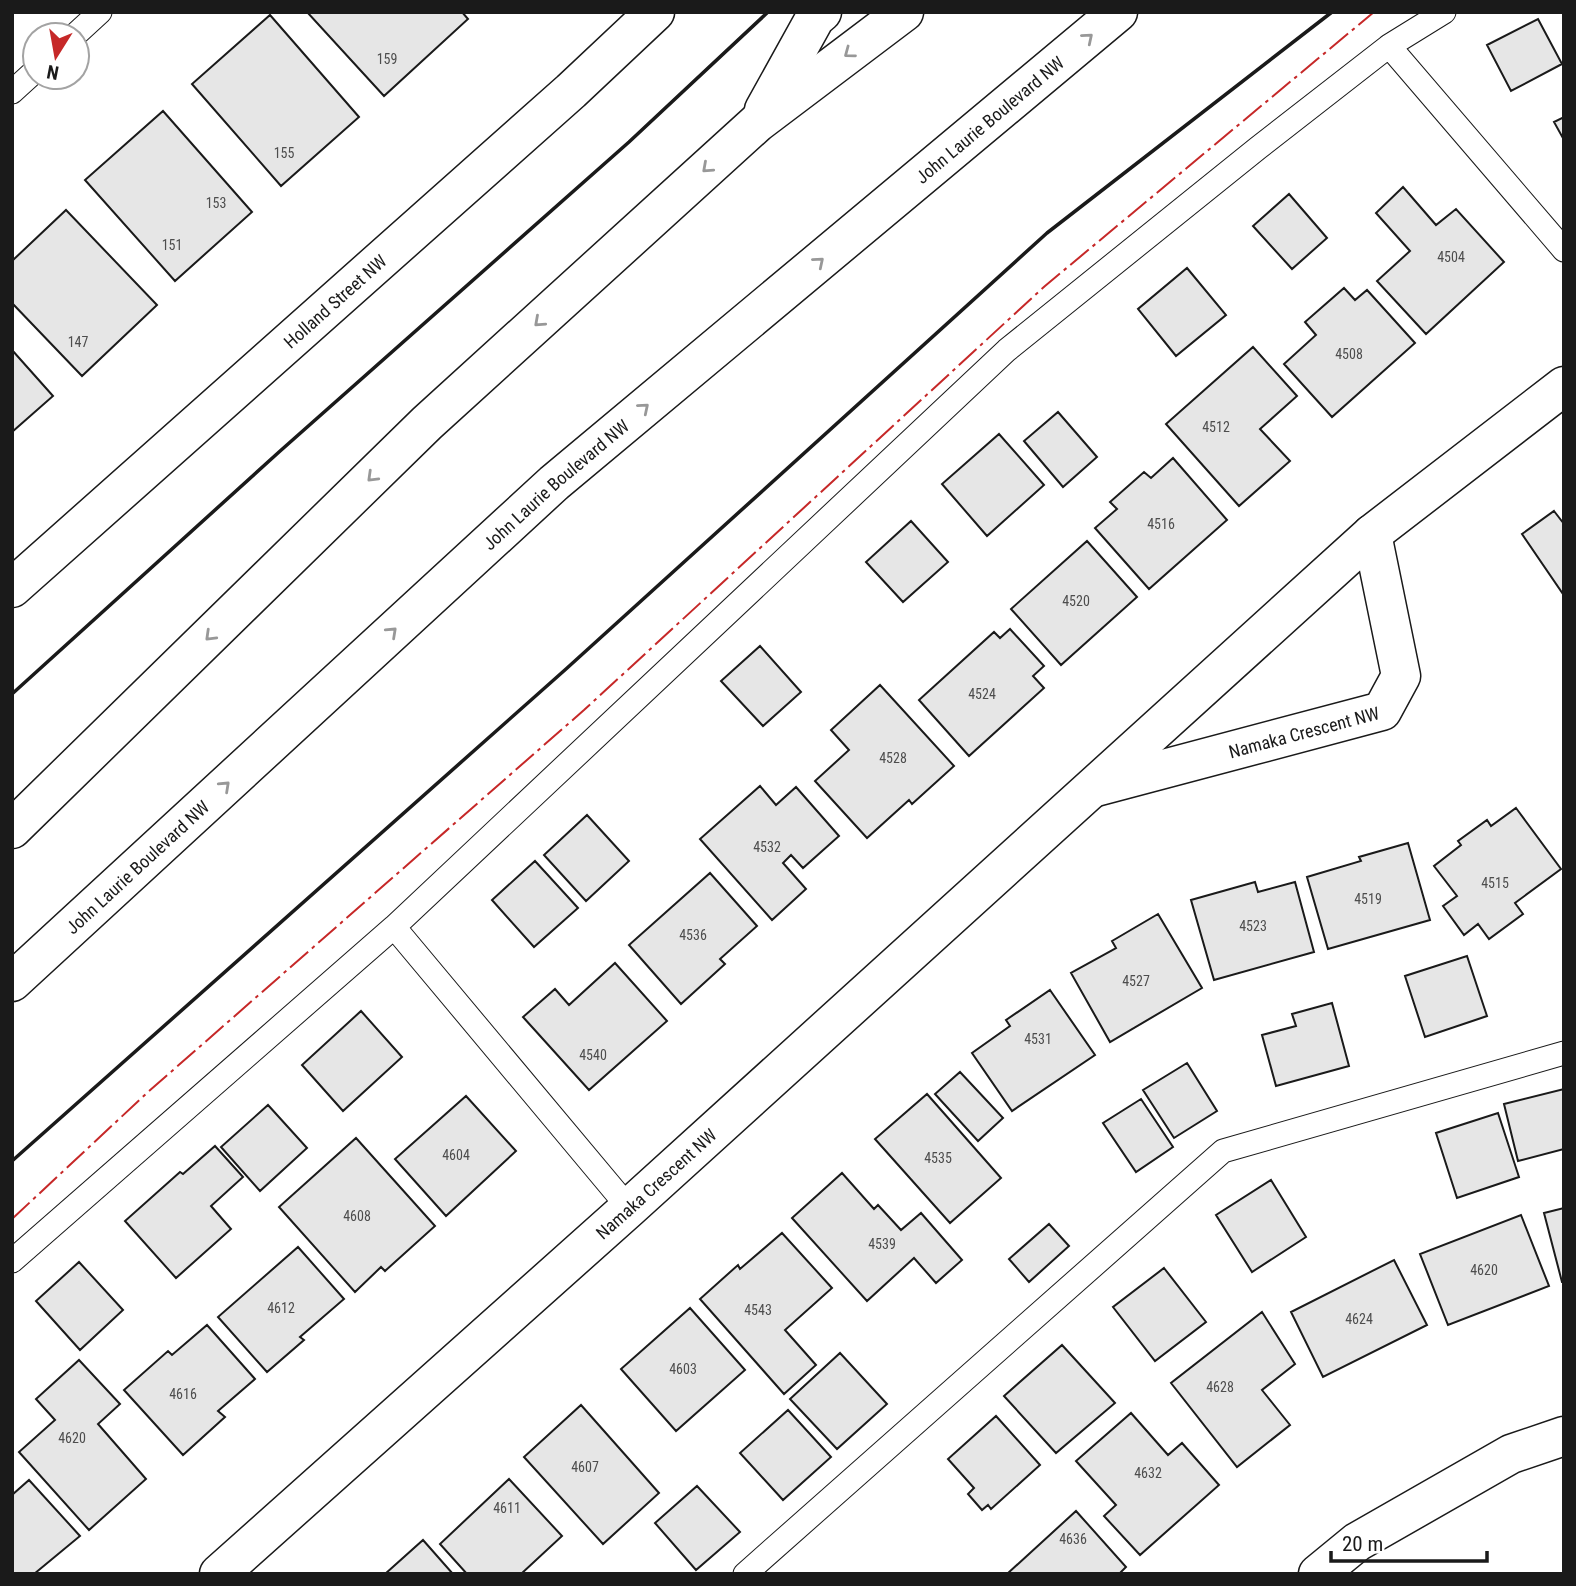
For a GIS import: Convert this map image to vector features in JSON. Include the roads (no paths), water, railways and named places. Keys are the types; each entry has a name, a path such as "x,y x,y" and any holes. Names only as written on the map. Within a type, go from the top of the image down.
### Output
{"street":[{"name":"Holland Street NW","path":"12,588 550,109 655,12"},
{"path":"757,122 815,18 822,12"},
{"path":"12,829 427,423 757,122 904,12"},
{"name":"John Laurie Boulevard NW","path":"12,982 554,483 1118,12"},
{"name":"Namaka Crescent NW","path":"219,1574 629,1208 1372,534 1564,386"},
{"name":"Namaka Crescent NW","path":"1088,790 1382,711 1401,676 1372,534"},
{"path":"1318,1574 1357,1542 1511,1454 1564,1436"}],"lane":[{"path":"12,1261 394,927 1007,350 1389,46 1444,12"},
{"path":"1389,46 1564,250"},
{"path":"394,927 629,1208"},
{"path":"744,1574 1223,1150 1564,1053"}]}
